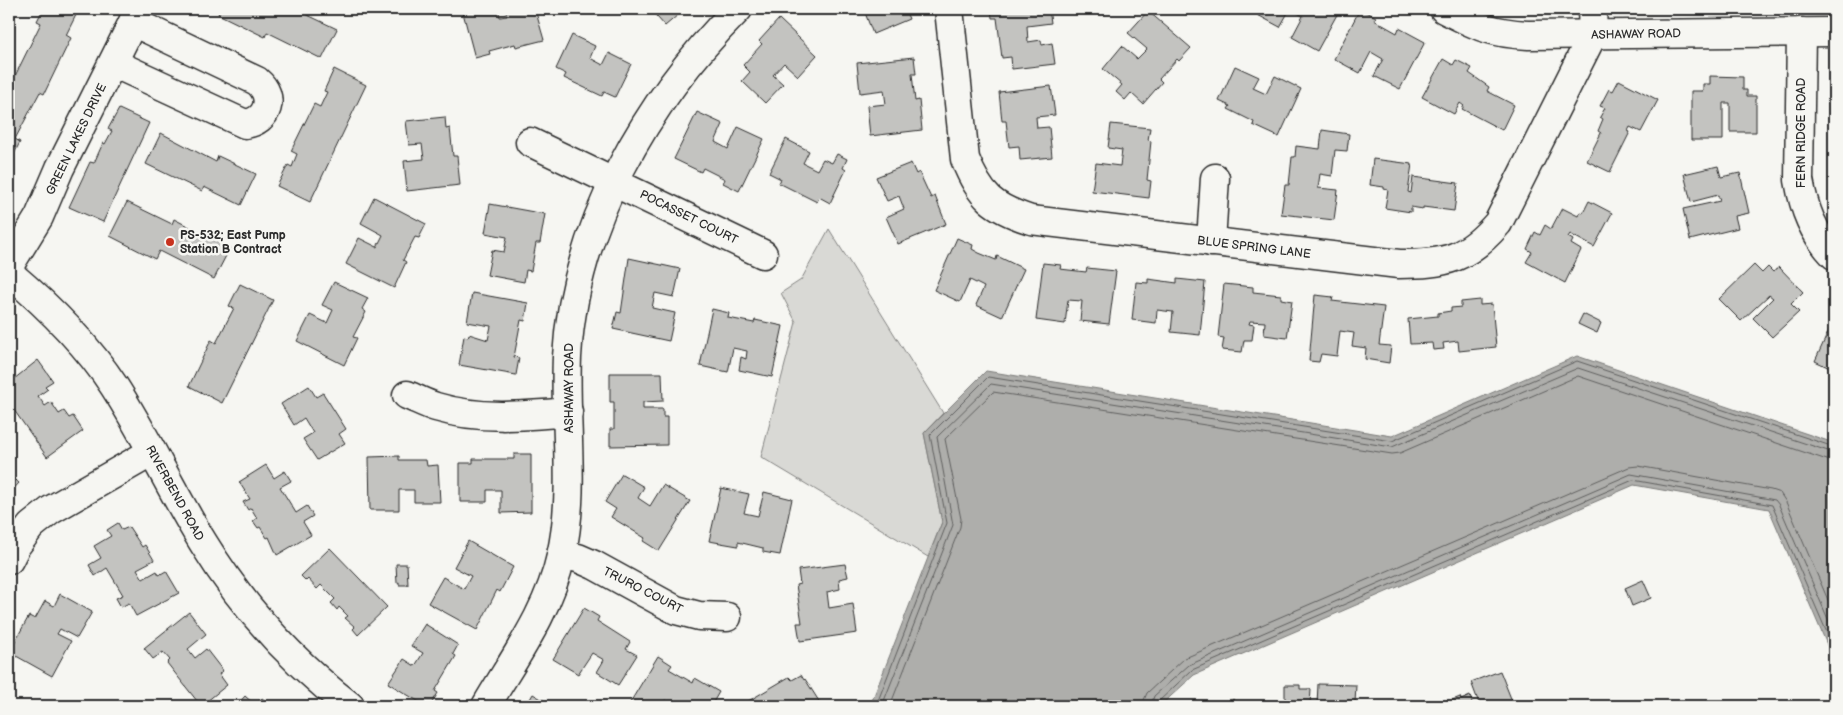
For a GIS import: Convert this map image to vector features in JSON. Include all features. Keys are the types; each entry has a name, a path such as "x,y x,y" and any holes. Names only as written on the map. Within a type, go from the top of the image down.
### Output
{"street":[{"name":"ASHAWAY ROAD","path":"486,706 542,610 561,556 569,513 567,357 572,311 579,274 593,230 614,181 638,136 681,74 713,34 738,9"},
{"name":"BLUE SPRING LANE","path":"949,9 965,159 972,178 987,198 1007,212 1031,220 1399,264 1428,264 1464,253 1483,240 1498,223 1592,21"},
{"name":"ASHAWAY ROAD","path":"1444,9 1477,26 1502,34 1528,35 1592,21 1834,32"},
{"path":"113,62 244,124 254,123 261,117 267,106 268,96 264,86 135,15"},
{"name":"GREEN LAKES DRIVE","path":"9,266 39,217 60,168 135,15"},
{"name":"FERN RIDGE ROAD","path":"1801,32 1799,180 1802,199 1810,222 1822,242 1834,255"},
{"name":"POCASSET COURT","path":"530,142 763,254"},
{"path":"1211,242 1215,178"},
{"name":"RIVERBEND ROAD","path":"9,273 41,300 76,336 113,384 204,545 243,600 288,651 350,706"},
{"path":"407,395 436,407 478,414 519,416 568,412"},
{"path":"9,560 16,546 31,526 51,510 152,452"},
{"name":"TRURO COURT","path":"561,556 578,558 594,565 676,610 699,616 727,616"}],"shaded area":[{"path":"829,229 943,413 924,433 942,522 928,557 761,457 796,322 781,293 801,280"}],"water":[{"path":"1577,356 1834,443 1834,661 1769,509 1634,485 1194,675 1160,706 870,706 942,522 924,433 986,371 1392,436"}],"building":[{"path":"43,9 79,9 66,35 71,38 44,94 40,92 15,139 20,142 9,164 9,79 10,76 15,76 41,23 37,21"},
{"path":"221,9 295,9 337,29 322,59 267,32 265,37 218,14"},
{"path":"462,9 498,9 500,17 507,16 505,9 535,9 544,40 516,47 515,44 489,51 490,54 475,58"},
{"path":"650,9 685,9 665,26"},
{"path":"905,9 909,19 873,34 864,10"},
{"path":"991,9 1049,9 1051,23 1027,26 1028,42 1041,40 1042,45 1052,43 1055,64 1012,69 1011,57 1002,58 997,18 992,18"},
{"path":"1256,9 1290,9 1280,27 1254,13"},
{"path":"1290,9 1340,9 1317,51 1292,37 1303,16"},
{"path":"1360,9 1376,17 1374,20 1397,33 1399,28 1425,42 1400,89 1374,76 1383,59 1371,52 1360,73 1334,59"},
{"path":"1148,11 1191,48 1179,61 1177,59 1159,79 1162,82 1143,104 1131,93 1125,100 1116,92 1122,85 1103,69 1122,46 1137,59 1147,49 1128,33"},
{"path":"779,19 817,55 798,76 784,63 773,75 783,84 765,103 742,81 750,72 743,65 762,44 759,41"},
{"path":"572,35 595,46 590,58 603,65 609,53 631,64 615,97 604,92 602,96 564,78 566,74 556,69"},
{"path":"914,57 916,74 912,74 915,101 919,100 922,130 870,136 867,106 886,104 884,90 860,93 857,63"},
{"path":"1443,59 1453,65 1456,60 1472,68 1469,73 1489,87 1487,91 1514,105 1502,130 1462,109 1464,106 1460,103 1454,114 1422,97"},
{"path":"1235,66 1259,77 1253,88 1266,94 1275,76 1301,89 1279,137 1253,125 1254,122 1228,109 1230,106 1219,101"},
{"path":"334,69 366,85 310,202 277,186 288,165 292,167 297,154 291,151 314,104 320,107 327,92 324,91"},
{"path":"1710,76 1743,77 1743,90 1747,90 1747,96 1756,96 1756,132 1730,132 1730,103 1723,103 1723,140 1691,140 1691,91 1703,91 1703,84 1710,84"},
{"path":"1619,80 1658,100 1641,132 1630,127 1628,131 1630,132 1610,172 1587,161 1601,133 1598,131 1603,119 1600,117 1605,108 1600,106 1609,89 1613,91"},
{"path":"1051,86 1055,115 1036,117 1037,128 1049,127 1052,157 1020,160 1019,146 1009,147 1006,121 1002,121 999,92"},
{"path":"119,109 149,123 103,222 69,207 90,162 94,163 103,143 105,144 112,131 108,129"},
{"path":"697,112 723,124 715,142 728,149 738,127 764,139 739,191 723,183 725,179 703,168 701,172 674,159"},
{"path":"445,117 446,129 450,128 453,156 457,156 460,185 407,191 404,161 424,159 422,144 409,145 406,121"},
{"path":"1111,124 1150,128 1148,140 1151,141 1147,180 1151,181 1149,198 1092,191 1096,163 1120,166 1122,150 1108,148"},
{"path":"1322,130 1349,134 1347,151 1335,150 1332,176 1320,174 1318,188 1338,190 1334,220 1281,214 1285,185 1289,185 1292,157 1295,157 1296,146 1320,149"},
{"path":"161,133 216,162 218,156 256,174 241,205 204,187 202,191 146,164"},
{"path":"786,139 809,151 803,163 817,170 823,159 832,163 837,154 847,159 843,168 846,170 830,203 819,197 817,202 779,183 781,179 769,173"},
{"path":"1373,159 1412,164 1408,192 1411,193 1413,177 1458,183 1454,211 1411,207 1411,212 1385,208 1388,190 1384,189 1384,187 1370,185"},
{"path":"911,163 916,174 919,172 931,198 935,196 946,224 898,244 886,217 904,209 899,196 887,201 876,177"},
{"path":"1718,166 1721,177 1740,173 1749,213 1735,216 1738,228 1690,240 1683,209 1720,201 1718,195 1691,202 1684,174"},
{"path":"374,197 426,224 419,238 415,237 403,260 406,262 394,288 346,264 359,238 377,247 383,235 361,223"},
{"path":"1589,201 1612,213 1594,247 1570,234 1568,237 1573,240 1571,244 1581,250 1565,283 1526,262 1532,252 1527,249 1535,232 1540,235 1545,225 1551,229 1562,208 1578,216 1580,212 1583,213"},
{"name":"PS-532; East Pump Station B Contract","path":"127,202 172,224 174,219 230,248 214,279 159,251 155,259 110,236"},
{"path":"490,204 545,214 540,243 536,243 531,271 526,270 524,282 487,275 492,250 504,252 507,237 485,233"},
{"path":"957,238 973,245 972,249 979,253 996,260 997,256 1024,269 1002,317 976,305 984,287 970,280 960,302 934,290"},
{"path":"629,258 680,269 674,297 655,293 652,308 675,313 669,341 613,329 617,312 621,313"},
{"path":"1043,263 1061,265 1060,269 1086,272 1087,268 1116,271 1109,324 1080,321 1082,301 1068,300 1065,324 1036,320"},
{"path":"1754,265 1762,273 1768,267 1773,272 1779,267 1803,292 1791,304 1799,312 1772,337 1753,318 1773,298 1769,295 1741,321 1719,299"},
{"path":"1148,279 1177,283 1177,279 1205,282 1200,335 1171,332 1173,312 1157,310 1156,323 1132,320 1136,282 1148,283"},
{"path":"334,282 368,298 362,309 366,312 353,337 357,338 344,365 297,341 310,315 327,323 333,310 322,305"},
{"path":"240,284 273,300 222,403 189,386 211,340 216,343 234,308 229,306"},
{"path":"1224,284 1253,287 1253,292 1281,295 1281,299 1292,301 1287,338 1264,335 1265,322 1250,321 1249,324 1254,325 1252,340 1244,340 1242,352 1222,350 1224,338 1218,337"},
{"path":"472,293 528,303 525,321 521,320 514,357 519,358 516,375 459,365 464,336 468,337 469,334 488,340 491,326 467,322"},
{"path":"1315,295 1333,297 1332,301 1384,307 1379,345 1391,346 1389,363 1365,359 1366,348 1352,346 1354,333 1340,331 1337,356 1321,354 1319,362 1309,361"},
{"path":"1480,300 1480,305 1492,304 1496,347 1459,351 1458,341 1443,343 1444,349 1433,350 1432,343 1410,344 1408,319 1438,316 1438,313 1451,311 1451,308 1461,307 1461,302"},
{"path":"712,309 729,313 728,318 754,323 755,320 783,326 772,377 739,370 741,357 746,359 747,351 733,348 728,372 700,366"},
{"path":"1583,314 1601,323 1597,333 1578,324"},
{"path":"1831,326 1834,328 1834,370 1815,361"},
{"path":"38,360 53,381 45,386 48,389 38,396 45,406 51,402 59,414 64,411 69,418 73,416 83,431 47,457 9,403 9,383"},
{"path":"610,373 662,373 663,401 643,402 643,409 663,409 663,417 667,417 667,445 610,446 610,429 614,429 614,402 610,402"},
{"path":"309,386 316,397 323,393 346,429 339,434 345,443 317,460 303,439 313,433 304,418 294,425 281,404"},
{"path":"514,454 531,454 531,512 501,513 501,490 487,490 487,502 460,502 460,463 473,463 473,459 514,459"},
{"path":"399,456 399,460 426,460 427,466 438,465 440,502 414,502 414,490 399,490 399,510 370,510 369,457"},
{"path":"266,465 274,478 285,471 291,481 280,487 296,513 307,506 313,516 303,522 311,535 277,555 269,537 267,538 260,527 258,528 253,521 257,518 251,508 248,510 243,502 250,499 239,482"},
{"path":"9,474 19,483 9,494"},
{"path":"622,474 644,487 638,498 650,506 663,485 690,501 659,551 643,541 645,538 611,517 616,509 605,502"},
{"path":"721,488 749,494 744,513 758,516 764,492 792,499 780,555 763,552 763,548 738,542 738,546 709,541"},
{"path":"118,523 122,530 129,527 142,547 145,545 154,560 137,569 143,579 157,571 159,575 166,571 179,593 136,616 129,603 121,607 116,598 123,595 107,568 95,576 89,565 101,558 94,546 111,536 107,530"},
{"path":"468,541 513,567 500,592 497,590 477,630 428,603 443,577 464,589 471,576 454,567"},
{"path":"330,548 387,607 358,635 353,629 355,627 345,618 348,616 339,607 337,610 331,603 335,599 321,585 317,589 308,579 306,581 301,576"},
{"path":"396,564 407,564 408,585 399,585 399,582 397,583"},
{"path":"845,564 848,577 839,579 840,589 827,592 829,608 853,604 857,633 800,641 797,623 802,623 796,585 800,584 798,570"},
{"path":"1643,580 1651,598 1632,606 1625,588"},
{"path":"60,594 92,612 77,638 60,629 57,634 71,641 52,676 9,652 29,616 35,619 45,601 54,606"},
{"path":"584,608 599,617 597,621 630,642 626,649 637,655 618,685 597,672 604,660 592,653 578,674 553,659"},
{"path":"189,612 206,634 188,649 195,658 206,649 223,671 219,674 227,685 201,706 167,663 170,660 163,652 153,659 144,648"},
{"path":"425,624 458,645 453,654 456,656 435,691 438,693 430,706 426,706 388,683 404,659 415,666 423,653 411,646"},
{"path":"658,656 672,665 669,669 693,683 695,678 719,692 711,706 675,706 665,700 662,706 628,706"},
{"path":"1500,671 1514,706 1480,706 1471,682"},
{"path":"801,675 822,706 740,706 789,677 792,680"},
{"path":"1318,684 1356,685 1355,703 1347,702 1347,706 1314,706 1314,704 1317,705"},
{"path":"1285,685 1300,685 1300,689 1311,689 1310,706 1285,706"},
{"path":"533,694 553,706 526,706"},
{"path":"245,696 255,705 262,698 272,706 236,706"},
{"path":"1470,696 1473,706 1444,706 1443,704 1460,697 1461,700"},
{"path":"1233,699 1240,706 1226,706"}],"place":[{"name":"PS-532; East Pump Station B Contract","path":"170,242"}]}
